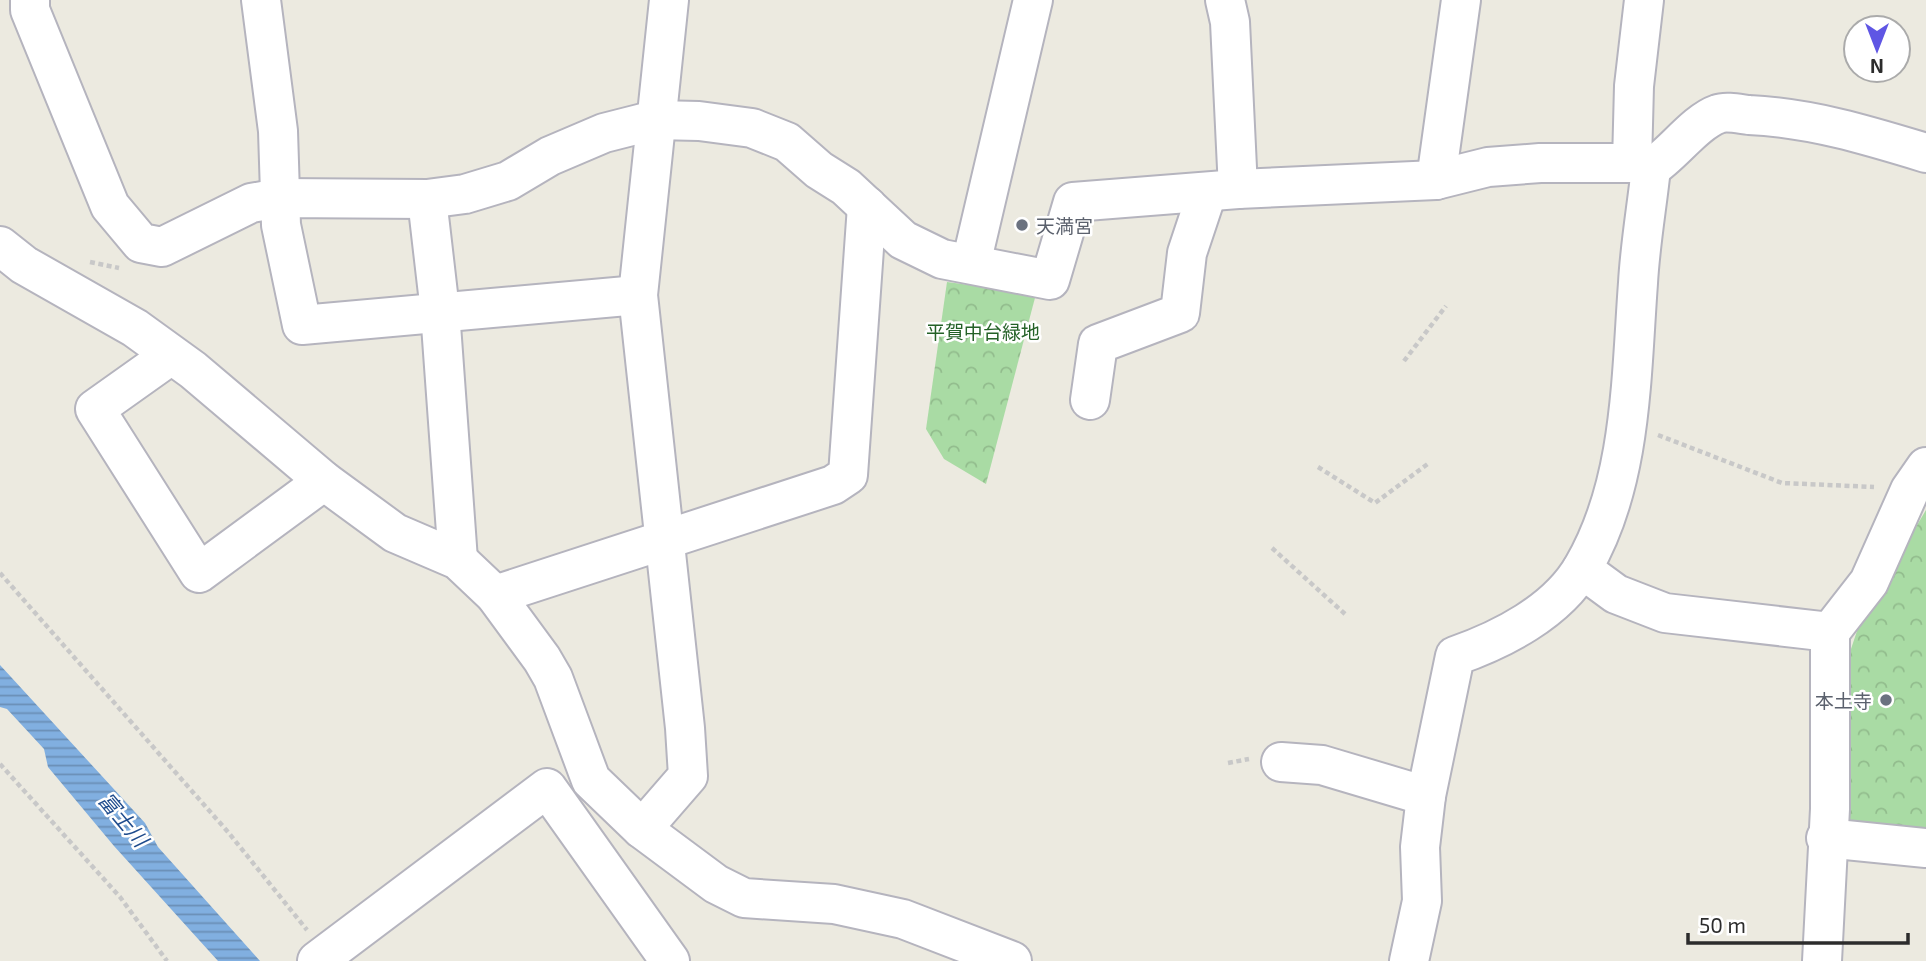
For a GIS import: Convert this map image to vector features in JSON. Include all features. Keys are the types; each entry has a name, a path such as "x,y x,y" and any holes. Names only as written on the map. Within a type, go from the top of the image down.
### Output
{"street":[{"path":"30,0 30,10 110,206 141,243 162,247 251,203 279,198 427,199 465,194 508,181 550,156 604,133 655,120 752,128 787,142 867,206 902,240 942,259 1050,280 1073,202 1436,180 1488,167 1642,165 1667,158 1707,120 1720,113 1791,117 1848,129 1926,153"},
{"path":"261,0 278,131 279,198 302,326 440,311 638,295"},
{"path":"642,829 688,776 638,295 669,0"},
{"path":"971,264 1033,0"},
{"path":"1090,400 1098,344 1180,313 1187,253 1222,191 1230,22 1225,0"},
{"path":"1436,180 1461,0"},
{"path":"1409,961 1422,901 1420,847 1426,796 1455,656 1478,648 1554,603 1582,569 1601,526 1622,455 1642,165 1634,86 1644,0"},
{"path":"427,199 440,311 458,560"},
{"path":"495,595 833,485 848,475 867,206"},
{"path":"0,246 24,265 135,328 324,481 395,533 458,560 495,595 552,678 582,763 591,780 642,829 716,884 744,898 848,907 902,919 985,957"},
{"path":"171,355 95,409 199,573 324,481"},
{"path":"1822,961 1826,838 1830,809 1830,632 1869,582 1918,478"},
{"path":"1582,569 1616,594 1665,613 1830,632"},
{"path":"1281,762 1322,765 1426,796"},
{"path":"322,958 582,763"},
{"path":"547,788 670,961"},
{"path":"1826,838 1926,848"}],"path":[{"path":"78,259 141,274 162,247"},
{"path":"1404,361 1446,306"},
{"path":"1626,422 1782,483 1918,478"},
{"path":"1318,467 1375,503 1429,463"},
{"path":"1272,548 1345,614"},
{"path":"0,572 219,821 322,958"},
{"path":"0,764 120,897 167,961"}],"green space":[{"name":"平賀中台緑地","path":"947,282 1036,294 986,484 944,459 926,429"},
{"name":"本土寺","path":"1926,510 1926,835 1841,821 1846,664 1861,619"}],"water":[{"name":"富士川","path":"0,665 145,823 158,847 260,961 218,961 114,846 48,767 44,749 7,709 0,707"}],"place":[{"name":"天満宮","path":"1022,225"},
{"name":"本土寺","path":"1886,700"}]}
